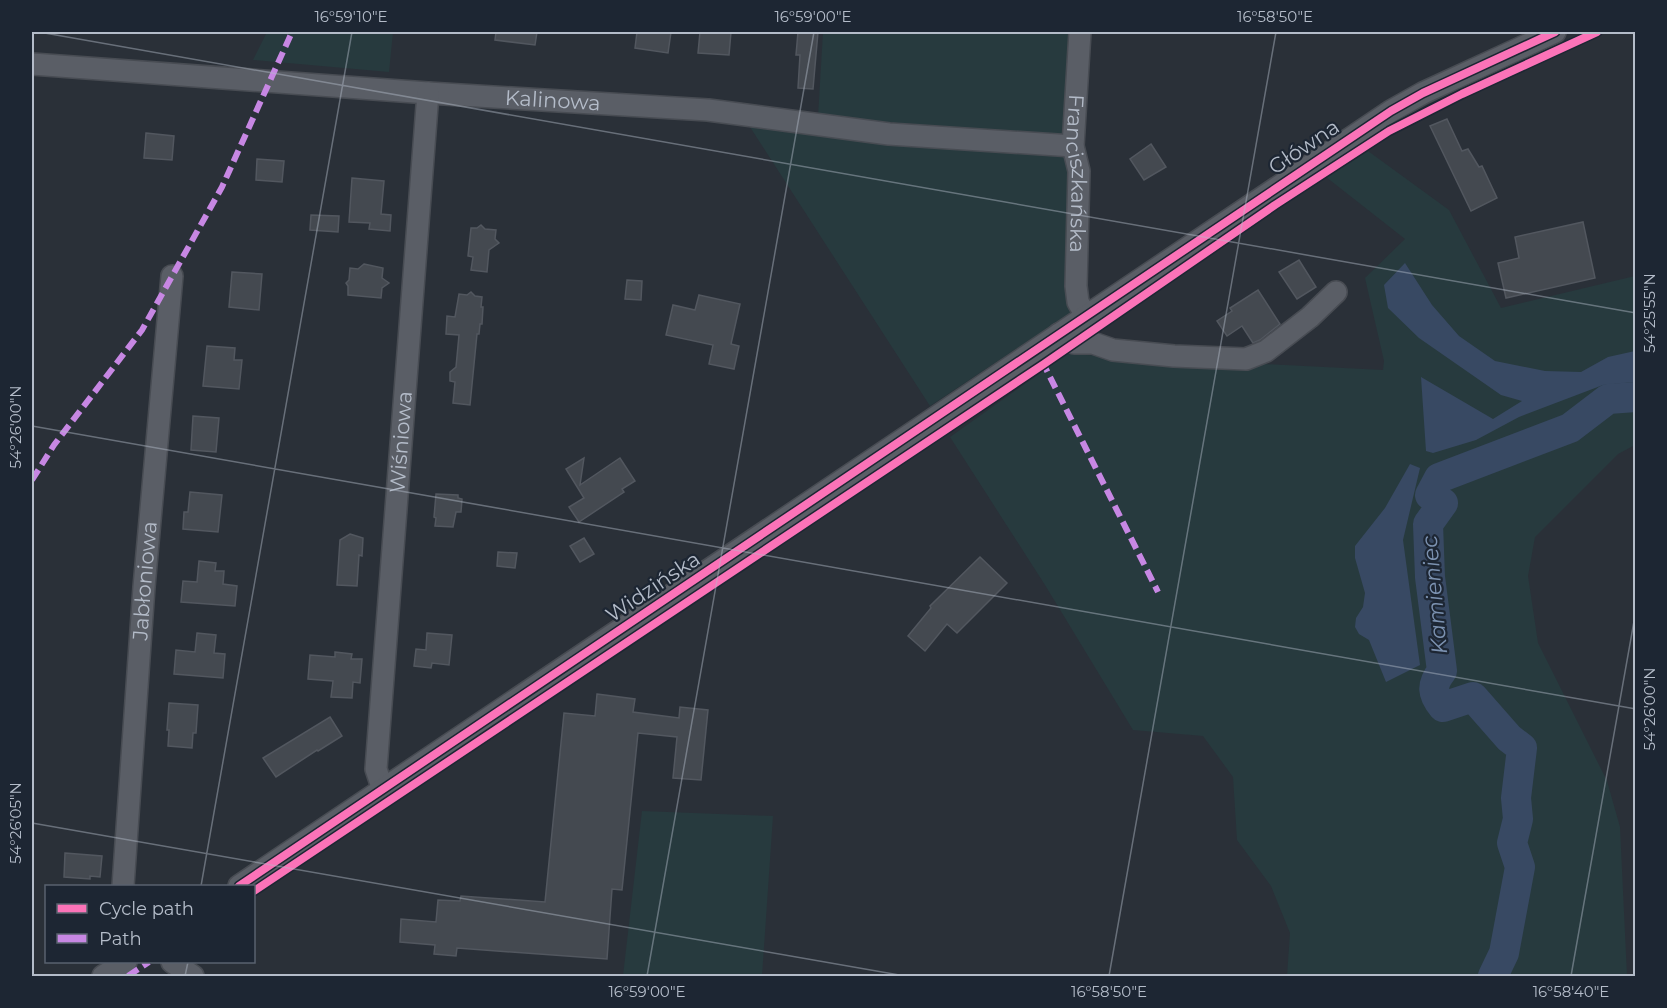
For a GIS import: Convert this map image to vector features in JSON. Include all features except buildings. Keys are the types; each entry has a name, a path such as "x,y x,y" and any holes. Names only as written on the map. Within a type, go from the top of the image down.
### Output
{"street":[{"name":"Franciszkańska","path":"1080,32 1073,146 1078,171 1076,286 1078,302 1086,316"},
{"name":"Główna","path":"1086,316 1391,111 1423,93 1555,32"},
{"name":"Kalinowa","path":"32,64 428,93 708,110 889,134 1073,146"},
{"name":"Wiśniowa","path":"383,790 376,769 428,93"},
{"name":"Jabłoniowa","path":"123,885 144,587 172,276"},
{"path":"1059,334 1074,343 1093,343 1113,350 1174,356 1246,359 1266,351 1310,317 1336,292"},
{"name":"Widzińska","path":"240,885 1086,316"},
{"path":"105,971 124,963"},
{"path":"174,963 193,976"}],"green space":[{"path":"267,32 393,32 389,72 253,60"},
{"path":"823,32 1072,32 1065,135 818,117"},
{"path":"750,127 868,142 1064,154 1070,165 1065,291 1072,312 930,406"},
{"path":"1368,151 1449,210 1501,308 1635,276 1635,445 1618,454 1535,537 1528,576 1538,643 1607,781 1620,827 1627,976 1287,976 1290,933 1271,886 1237,840 1233,777 1203,736 1133,730 1045,585 950,437 1067,354 1383,370 1384,361 1365,278 1405,239 1326,177"},
{"path":"642,811 773,816 762,976 623,976"}],"water":[{"path":"1405,263 1432,305 1459,336 1495,361 1545,371 1581,372 1608,357 1635,351 1635,382 1603,385 1519,417 1476,440 1433,453 1426,451 1421,377 1493,419 1522,401 1501,395 1419,338 1388,308 1384,285"},
{"path":"1410,464 1420,468 1403,540 1420,665 1386,682 1369,640 1359,634 1355,627 1356,618 1363,607 1365,593 1355,558 1355,546 1385,508"}],"waterway":[{"name":"Kamieniec","path":"1493,976 1504,953 1520,867 1512,843 1518,819 1516,798 1522,748 1509,738 1473,697 1443,707 1435,694 1436,681 1442,671 1430,577 1428,524 1443,503 1430,495 1439,478 1570,428 1608,399 1636,397"}],"marked path":[{"path":"32,480 54,445 142,330 222,187 292,32"},
{"path":"1042,361 1158,592"},
{"path":"128,976 148,963"}],"cycle path":[{"path":"240,885 1391,111 1423,93 1555,32"},
{"path":"255,890 1044,364 1275,205 1389,131 1462,94 1597,32"}]}
